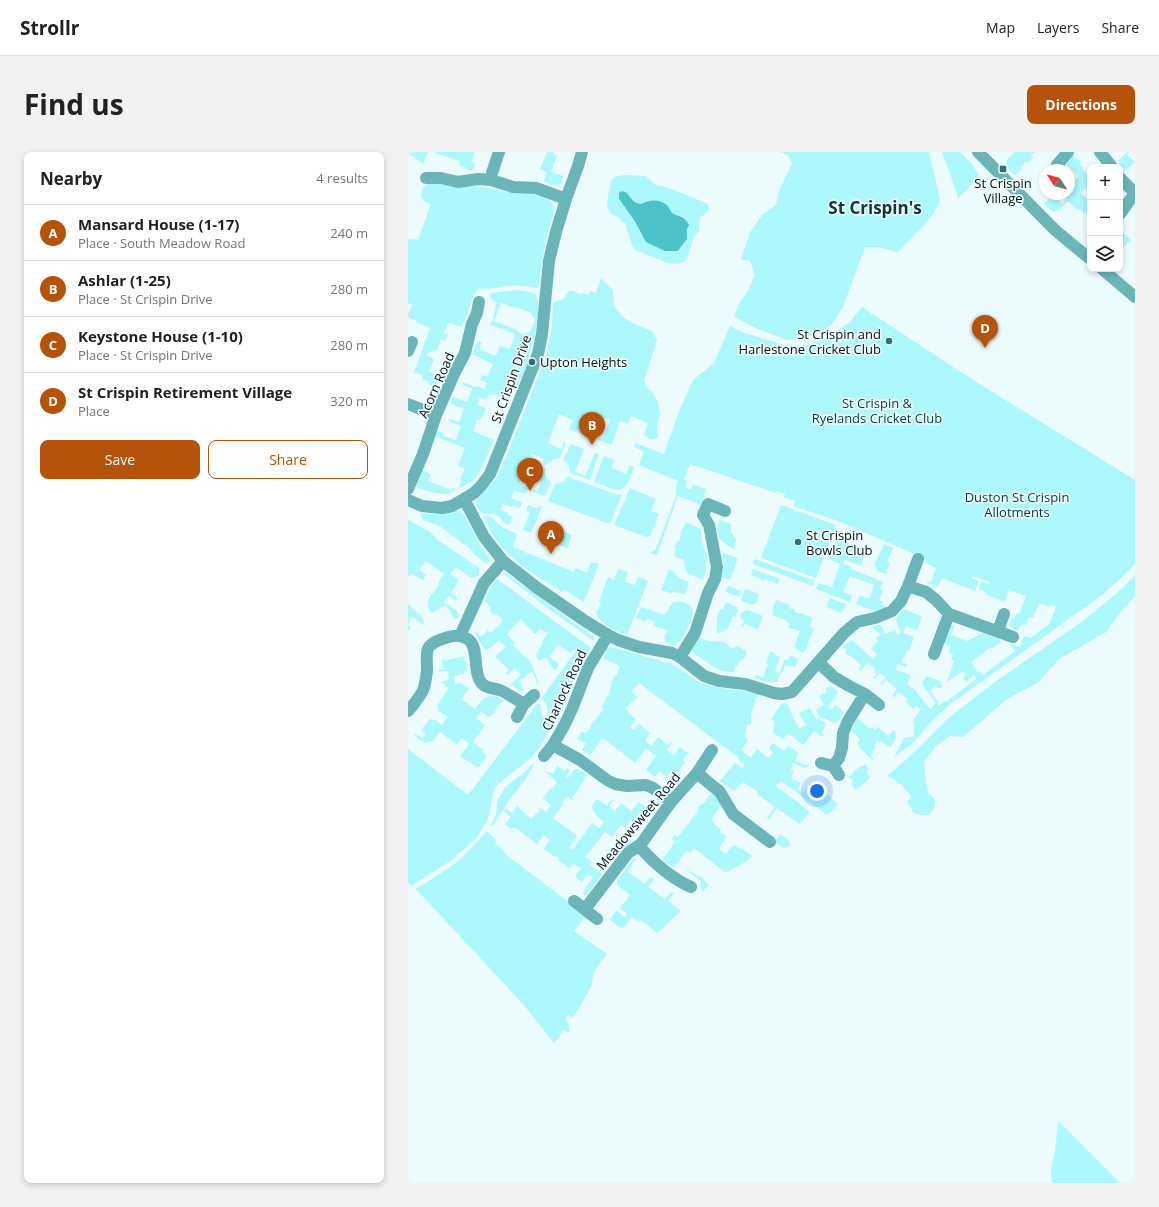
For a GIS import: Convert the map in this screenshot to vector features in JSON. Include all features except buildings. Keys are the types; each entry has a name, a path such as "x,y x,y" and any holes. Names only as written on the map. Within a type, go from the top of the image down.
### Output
{"street":[{"path":"491,180 499,152"},
{"name":"St Crispin Drive","path":"408,500 422,506 442,508 452,506 474,493 490,474 538,354 542,334 549,261 556,232 582,152"},
{"path":"978,152 1055,230 1087,253"},
{"path":"1058,164 1068,152"},
{"path":"1100,152 1110,164"},
{"path":"426,178 441,178 458,182 478,179 491,180 513,187 536,188 566,199"},
{"path":"1123,181 1135,193 1123,210"},
{"path":"1106,272 1135,297"},
{"name":"Acorn Road","path":"408,489 423,454 436,415 465,353 472,324 481,310"},
{"path":"408,404 436,415"},
{"path":"464,499 484,537 503,561 536,587 585,621 618,640 639,647 672,653 680,657 704,676 745,684 774,693 782,694 792,692 844,633 857,622 892,612 908,586 918,559"},
{"path":"680,657 694,633 708,593 715,579 717,567 708,525 703,515 708,504 725,511"},
{"path":"460,636 484,583 503,561"},
{"path":"908,586 926,592 949,614 998,630 1013,637"},
{"path":"934,654 949,614"},
{"path":"998,630 1004,614"},
{"name":"Charlock Road","path":"544,756 553,745 572,710 588,668 608,635"},
{"path":"408,711 423,689 426,676 426,654 428,650 431,645 450,636 460,636 469,640 476,657 476,673 486,687 500,690 524,704"},
{"path":"819,663 834,677 865,694 879,705"},
{"path":"820,763 836,771 842,748 843,733 848,721 865,694"},
{"path":"518,717 524,704 534,695"},
{"path":"553,745 580,760 607,780 616,784 627,786 646,786 653,788 671,802"},
{"name":"Meadowsweet Road","path":"585,909 628,854 639,846 671,802 697,773 712,750"},
{"path":"697,773 720,792 733,814 770,842"},
{"path":"639,846 651,859 682,882 691,886"},
{"path":"574,901 597,919"}],"green space":[{"path":"408,152 428,152 423,164 414,157 408,155"},
{"path":"432,152 475,152 471,162 475,164 473,170 459,166 460,161"},
{"path":"547,152 554,152 553,154 557,156 551,172 563,176 560,185 549,184 544,181 547,172 540,169"},
{"path":"779,152 929,152 940,199 934,213 898,252 878,247 865,247 843,307 832,324 824,330 811,336 787,340 758,329 734,316 739,303 748,291 755,275 750,261 741,259 750,232 763,214 776,205 779,191 792,163 788,155"},
{"path":"942,152 960,152 972,164 979,176 958,199 957,193"},
{"path":"1015,152 1035,152 1031,156 1033,158 1027,163 1026,161 1020,167 1022,169 1015,175 1005,165 1007,163 1006,161"},
{"path":"1127,152 1130,152 1127,155 1135,162 1125,171 1123,169 1123,164 1119,164 1119,160"},
{"path":"1072,155 1081,162 1079,164 1087,174 1087,188 1086,187 1081,193 1087,199 1087,212 1085,214 1080,209 1077,210 1068,201 1060,209 1053,212 1044,204 1048,200 1058,200 1062,204 1066,200 1075,200 1075,180 1079,176 1075,172 1075,164 1067,164 1067,161"},
{"path":"623,175 646,176 658,186 666,187 708,204 709,210 700,218 699,231 694,237 688,256 684,262 676,264 668,263 635,250 625,224 612,214 607,206 611,181 615,177","holes":["627,193 636,203 641,204 646,201 686,219 686,236 684,243 678,251 665,251 640,233 634,220 619,199"]},
{"path":"432,183 441,183 452,187 476,186 478,188 485,187 506,192 528,192 547,199 554,206 546,239 538,288 515,285 487,289 479,288 473,297 461,327 448,323 444,333 448,335 445,341 441,339 437,350 428,353 427,356 434,359 429,372 440,376 440,381 436,388 428,384 429,382 422,379 423,375 414,372 430,328 408,317 413,305 408,303 408,240 418,240 431,204 424,201 421,194 425,186"},
{"path":"1123,233 1131,240 1123,247"},
{"path":"601,278 613,290 614,306 623,317 634,324 652,331 657,340 644,380 646,388 652,391 658,402 660,414 657,426 658,438 651,439 644,435 648,423 631,416 628,424 620,421 612,445 598,440 599,438 603,439 610,420 594,414 588,431 591,433 590,437 569,429 573,420 559,414 548,443 561,449 564,441 566,442 560,458 552,460 546,465 543,464 544,459 532,454 529,461 531,462 526,475 523,475 519,484 527,488 525,494 514,491 511,498 522,502 520,508 513,505 512,507 503,504 500,510 508,513 508,515 512,517 509,525 496,515 481,513 476,504 477,499 496,479 503,465 546,357 552,327 553,303 563,299 570,290 589,295 590,291 596,293"},
{"path":"517,290 535,293 538,301 538,314 535,335 524,373 509,400 499,397 498,394 488,395 487,400 480,397 477,405 486,408 480,420 477,420 473,431 494,440 481,469 473,481 459,488 462,480 460,479 465,469 458,466 465,448 434,436 437,431 444,433 443,436 456,440 461,426 449,421 450,419 459,422 464,409 450,403 453,397 467,402 472,389 463,385 462,382 485,389 487,383 480,380 482,375 487,377 493,364 472,354 478,341 482,343 479,349 496,356 500,346 510,349 515,334 489,324 493,321 497,303 490,298 491,293","holes":["501,303 515,308 516,307 531,313 535,320 530,332 523,334 494,321"]},
{"path":"862,307 970,378 1135,480 1135,564 1102,595 949,705 932,721 912,744 894,757 904,738 914,736 913,721 921,709 916,706 914,709 906,703 908,699 898,692 895,697 892,696 897,689 886,680 882,685 880,684 886,678 880,673 875,679 873,678 876,674 874,671 875,669 868,663 860,671 859,669 861,665 850,655 849,656 845,653 847,651 846,649 842,648 849,641 852,640 873,659 877,654 871,649 878,641 876,639 880,634 872,627 877,625 882,626 885,634 895,630 897,635 901,633 896,620 898,615 904,609 922,617 917,630 906,626 903,633 914,637 909,651 907,651 901,662 907,665 907,667 898,664 896,670 911,675 907,684 915,690 930,709 936,703 922,684 926,676 940,681 943,686 939,689 936,686 930,691 939,703 937,704 939,706 976,679 974,675 966,682 963,678 966,675 963,671 947,682 954,661 951,659 953,654 949,652 950,647 945,644 951,626 955,624 951,635 967,641 983,633 999,639 1001,642 992,648 991,647 971,662 978,673 980,671 983,675 1015,651 1009,643 1020,647 1024,636 1031,638 1050,623 1056,607 1051,605 1050,607 1039,603 1033,618 1029,617 1026,625 1021,624 1018,631 1012,628 1009,624 1017,613 1020,613 1026,596 1009,590 1004,602 985,594 986,592 979,589 981,581 989,584 990,582 972,576 972,578 979,581 975,591 942,578 938,587 927,583 928,581 931,582 936,568 925,563 926,559 838,521 793,506 795,501 784,497 785,494 776,491 776,493 690,464 684,479 687,481 685,487 691,490 693,484 706,489 701,505 678,496 657,555 649,553 655,550 661,536 676,496 678,481 639,465 644,451 634,447 635,443 664,454 678,414 693,380 714,363 730,326 744,333 796,348 819,341 849,323"},
{"path":"571,444 584,449 575,472 585,476 595,453 599,454 590,480 570,473 568,465 563,460"},
{"path":"604,456 614,460 612,468 626,474 630,465 634,467 624,488 616,490 594,482"},
{"path":"541,467 545,469 546,476 551,482 545,496 533,492 534,490 537,491 542,482 536,479"},
{"path":"422,470 431,474 428,481 451,490 452,487 457,489 448,494 435,493 417,488 416,486"},
{"path":"568,477 618,495 622,494 610,524 548,501 555,484 563,482"},
{"path":"630,488 656,499 651,511 659,514 650,536 646,537 614,525"},
{"path":"528,505 536,508 542,506 531,533 523,530 530,512 526,510"},
{"name":"St Crispin Bowls Club","path":"781,505 836,525 816,578 761,558"},
{"path":"450,511 458,511 464,515 489,558 489,562 486,564 475,555 473,551 438,525 423,520 420,513 439,514"},
{"path":"483,516 492,518 502,527 517,534 513,547 574,572 576,568 587,573 591,562 599,564 583,602 564,589 562,592 519,563 503,549"},
{"path":"408,520 429,531 439,541 479,568 479,574 476,578 470,577 456,567 450,574 459,580 451,593 458,598 456,601 449,596 444,602 457,611 459,616 456,619 453,617 446,605 431,613 429,608 428,600 439,585 438,583 444,574 426,561 419,570 426,575 423,580 411,573 408,577"},
{"path":"720,520 731,524 731,532 736,539 734,549 719,538 717,531"},
{"path":"686,522 701,529 702,542 707,556 706,570 703,580 687,573 684,560 674,556 676,548 674,547 677,541 679,542 680,534"},
{"path":"563,531 572,535 567,548 558,544"},
{"path":"836,539 866,550 861,566 845,560 843,564 851,567 851,569 883,582 880,589 883,590 879,600 883,602 885,607 874,611 856,604 861,596 869,599 874,585 850,576 843,592 852,595 850,602 816,589 818,583 832,587 840,564 829,559"},
{"path":"884,544 893,548 887,562 890,563 886,574 877,571 875,564"},
{"path":"722,553 738,558 730,580 721,577 724,565"},
{"path":"755,559 815,581 813,586 753,564"},
{"path":"618,569 628,572 625,582 635,585 638,577 648,581 627,635 605,624 596,613 601,603 599,601 608,577 614,580"},
{"path":"669,569 679,578 689,582 685,594 674,592 670,593 661,590"},
{"path":"753,569 780,579 778,584 765,579 764,581 751,575"},
{"path":"503,573 506,573 594,637 594,641 554,613"},
{"path":"1135,576 1135,596 1106,632 1059,659 1039,682 1007,699 963,737 950,736 936,746 924,762 928,792 935,800 934,809 929,815 914,813 907,802 911,797 904,787 887,776 907,759 950,717 999,679 1083,621"},
{"path":"497,579 591,648 582,661 565,705 557,718 548,712 546,703 541,699 576,651 573,650 570,653 558,645 549,657 559,664 556,670 553,669 546,657 538,661 536,654 548,633 540,629 535,634 520,619 507,634 514,642 513,645 526,658 529,659 539,683 538,684 532,672 519,680 524,690 521,692 511,684 521,675 515,668 507,675 506,674 509,670 495,656 506,647 499,640 492,647 485,650 475,631 481,637 488,630 491,633 503,621 496,613 494,615 490,611 491,608 484,600"},
{"path":"728,586 741,591 739,597 726,592"},
{"path":"745,589 759,594 756,603 752,605 741,601"},
{"path":"830,598 846,604 842,613 826,607"},
{"path":"776,600 790,605 789,608 795,610 795,612 813,618 810,626 814,629 804,653 796,649 795,645 800,631 788,628 790,624 786,622 786,620 772,615 774,611 772,610"},
{"path":"681,601 692,608 693,612 685,634 675,645 665,642 666,639 664,638 667,630 654,626 654,621 647,619 646,622 636,618 641,607 665,615 673,602"},
{"path":"726,602 736,607 738,610 736,617 733,616 726,630 717,633 717,618 720,609 723,610"},
{"path":"408,604 421,616 425,626 412,617 409,620 408,625"},
{"path":"747,610 763,616 758,629 744,624 743,627 741,627 744,620 740,618 742,612"},
{"path":"699,638 709,641 724,642 731,649 738,646 746,651 746,656 736,666 734,672 722,670 692,652 692,649"},
{"path":"611,647 672,664 700,683 759,695 759,697 756,697 756,702 751,713 751,724 747,725 745,737 748,740 741,750 751,758 757,749 768,758 773,752 769,748 773,743 784,751 788,746 798,752 795,761 809,766 805,768 793,763 791,770 794,771 791,778 801,783 797,789 803,793 811,783 821,789 815,799 819,801 826,792 838,805 827,815 781,781 776,786 810,812 800,824 777,808 769,819 767,818 775,807 757,794 758,792 743,782 734,791 720,781 735,763 742,768 745,765 738,760 739,758 639,683 631,692 638,697 625,708 636,720 630,727 634,730 639,723 650,733 645,741 652,746 658,737 668,745 671,742 672,743 667,750 674,755 680,747 688,753 682,760 685,762 677,774 672,770 667,777 659,771 655,777 646,770 656,756 646,748 635,763 603,738 590,755 582,750 586,743 577,739 581,732 586,733 604,709 602,707 607,696 608,697 614,676 617,675 620,667 604,659 606,648"},
{"path":"771,651 773,654 780,657 775,672 779,673 785,659 788,660 790,655 798,659 795,667 785,665 777,682 765,682 755,678 756,675 763,678 768,664 766,663"},
{"path":"464,656 467,669 463,674 454,676 455,684 461,683 467,688 470,687 461,699 475,709 484,699 490,696 498,697 503,700 491,716 489,717 481,711 476,718 485,725 473,742 483,750 481,752 487,756 478,768 460,756 469,744 462,738 456,745 440,732 433,741 424,743 415,736 414,733 422,738 426,734 421,730 430,719 434,719 442,725 447,717 439,711 437,705 449,688 441,682 449,679 448,671 439,672 438,670 443,669 442,659 444,661"},
{"path":"831,686 838,692 828,708 832,710 835,705 844,712 839,721 835,723 821,717 820,720 826,723 822,733 824,735 822,737 814,731 803,745 788,733 783,739 773,733 775,721 771,720 782,703 787,704 799,729 806,725 799,713 810,708 816,719 820,717 816,710 824,705 819,696 827,692 825,689"},
{"path":"538,703 540,704 542,716 553,723 543,742 531,758 497,785 493,792 489,816 478,836 452,860 411,886 408,882 408,749 468,795"},
{"path":"857,718 870,729 872,727 875,730 878,727 888,736 894,730 896,736 891,747 877,740 874,746 876,747 871,756 874,759 872,760 860,748 858,743 860,739 851,731"},
{"path":"534,764 498,819 493,825 491,825 496,814 498,800 505,787"},
{"path":"865,764 868,767 867,774 871,777 856,790 851,784 853,781 849,777 860,766 862,767"},
{"path":"557,766 565,771 567,768 570,770 565,777 567,779 575,769 579,769 587,775 572,798 574,801 566,796 562,803 563,804 553,818 577,836 569,848 572,851 592,823 599,828 604,822 596,815 593,809 592,806 596,800 599,800 607,806 612,799 614,800 609,806 615,811 621,803 631,811 639,802 646,808 641,815 646,820 641,827 631,820 625,828 621,825 612,837 605,832 585,857 592,862 590,865 603,874 585,896 583,892 593,877 588,874 582,882 575,876 581,868 574,864 569,868 558,860 559,858 556,856 555,857 544,849 550,840 544,835 538,842 538,845 516,828 511,829 505,824 511,817 504,812 505,808 512,813 517,806 531,819 540,810 538,808 539,807 546,812 551,805 542,799 557,782 544,770 553,774"},
{"path":"713,791 722,804 711,820 721,829 720,832 726,836 719,849 726,854 731,847 735,845 752,856 744,863 726,873 694,848 691,853 687,850 675,866 672,867 662,860 675,842 672,839 675,835 678,837 698,811 697,810 701,804 702,805"},
{"path":"487,831 496,840 495,844 501,848 505,854 571,904 570,906 585,917 574,931 607,954 596,968 591,987 574,1016 572,1017 568,1015 565,1019 569,1026 569,1033 564,1030 554,1043 523,1004 416,889 463,857"},
{"path":"780,834 787,839 791,845 784,848 775,842"},
{"path":"625,838 631,843 624,849 616,843 617,841 621,843"},
{"path":"637,858 628,872 645,884 650,877 654,879 648,887 665,899 671,892 674,893 668,901 681,911 657,933 640,919 639,922 633,917 624,927 621,928 610,920 616,910 624,917 627,914 620,908 630,895 617,885 617,881 633,859"},
{"path":"690,871 702,878 709,885 702,892 700,880 689,872"},
{"path":"1058,1121 1120,1183 1052,1183 1051,1168 1055,1152"}],"shaded area":[{"path":"622,191 627,193 636,203 641,204 648,201 662,202 668,206 671,212 685,219 689,225 687,229 687,239 678,251 665,251 646,242 634,220 619,199 619,193"}],"place":[{"name":"St Crispin Village","path":"1003,169"},
{"name":"St Crispin and Harlestone Cricket Club","path":"889,341"},
{"name":"St Crispin Retirement Village","path":"985,348"},
{"name":"Upton Heights","path":"532,362"},
{"name":"Ashlar (1-25)","path":"592,445"},
{"name":"Keystone House (1-10)","path":"530,491"},
{"name":"St Crispin Bowls Club","path":"798,542"},
{"name":"Mansard House (1-17)","path":"551,554"}],"district":[{"name":"St Crispin's","path":"875,208"}],"park label":[{"name":"St Crispin & Ryelands Cricket Club","path":"877,410"},
{"name":"Duston St Crispin Allotments","path":"1017,504"}]}
